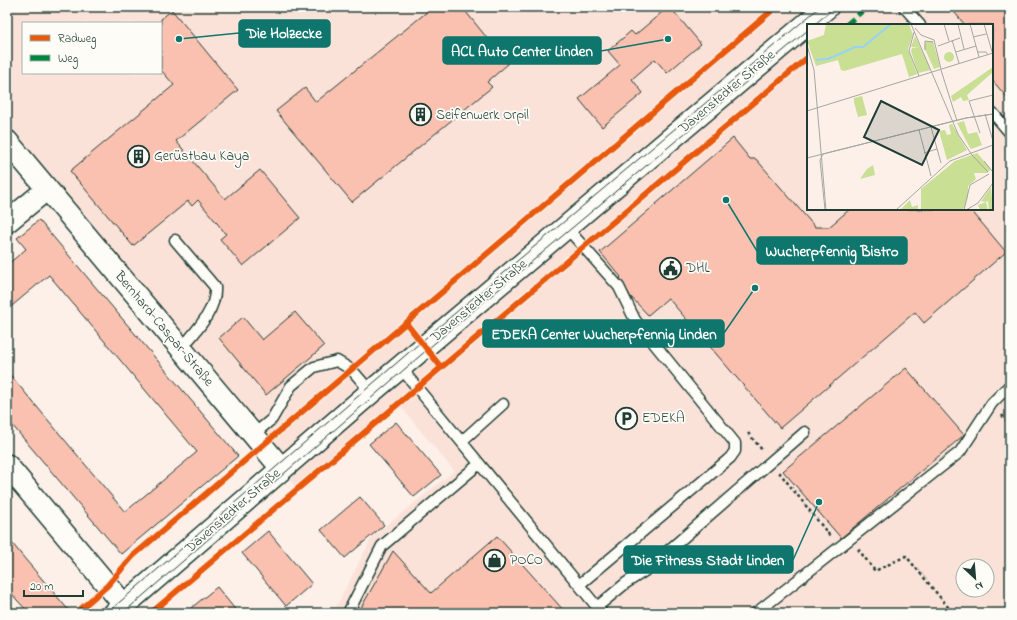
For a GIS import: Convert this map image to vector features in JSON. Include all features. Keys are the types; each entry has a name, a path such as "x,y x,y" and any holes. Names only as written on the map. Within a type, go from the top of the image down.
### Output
{"street":[{"name":"Davenstedter Straße","path":"120,609 400,367 827,7"},
{"name":"Bernhard-Caspar-Straße","path":"7,141 46,190 282,469"},
{"path":"7,222 46,190"},
{"path":"7,465 120,609"}],"lane":[{"path":"904,7 919,24"},
{"path":"993,113 1010,133"},
{"path":"566,227 619,287 635,320 735,443 735,451 730,458 579,585"},
{"path":"175,240 215,287 216,296 198,328 181,349"},
{"path":"253,435 272,419 291,386 314,367 337,361 352,370 371,392"},
{"path":"400,367 599,610 626,583 646,570 806,432"},
{"path":"756,613 960,452 992,403 1010,385"},
{"path":"462,441 503,404"},
{"path":"348,613 382,546 411,524 479,464"}],"path":[{"path":"850,539 875,571 906,556 953,613"}],"shaded area":[{"path":"7,7 1010,7 1010,613 333,613 372,537 454,471 401,407 299,491 7,141"}],"building":[{"path":"433,7 462,7 508,64 487,82 492,87 352,202 276,111 305,88 316,102"},
{"path":"668,7 670,7 701,44 667,73 655,59 632,79 643,93 602,127 579,99 620,65 608,51 631,31 635,35"},
{"path":"950,7 1010,7 1010,101 993,81 993,24 964,24"},
{"name":"Gerüstbau Kaya","path":"172,10 238,90 176,141 225,199 260,170 300,218 243,266 220,239 226,234 198,200 192,206 188,201 133,246 70,171 174,85 162,71 161,19"},
{"path":"733,138 750,159 756,159 815,227 829,227 849,210 971,210 1006,252 924,323 915,312 780,428 668,298 648,315 630,296 620,278 621,277 600,252"},
{"path":"39,220 238,456 121,554 7,419 7,371 125,512 197,452 49,275 7,310 7,265 26,249 17,238"},
{"path":"295,312 324,346 266,395 219,338 243,317 262,340"},
{"path":"906,368 964,435 841,538 783,471"},
{"path":"396,422 441,475 414,497 369,444"},
{"path":"360,497 384,525 345,558 321,530"},
{"path":"268,531 312,584 286,606 242,553"},
{"name":"POCO","path":"497,536 566,613 358,613 393,551 431,593"},
{"path":"7,537 71,613 29,613 17,600 7,588"},
{"path":"217,587 238,613 185,613"}],"tram line":[{"path":"107,613 429,335 820,7"},
{"path":"815,24 835,7"},
{"path":"123,613 436,342 807,31"}],"marked path":[{"path":"847,24 867,7"}],"cycle path":[{"path":"76,613 107,586 133,556 776,7"},
{"path":"151,613 807,58"},
{"path":"406,323 441,367"}],"place":[{"name":"Die Holzecke","path":"179,39"},
{"name":"ACL Auto Center Linden","path":"668,39"},
{"name":"Seifenwerk Orpil","path":"421,115"},
{"name":"Gerüstbau Kaya","path":"139,156"},
{"name":"Wucherpfennig Bistro","path":"726,200"},
{"name":"DHL","path":"671,268"},
{"name":"EDEKA Center Wucherpfennig Linden","path":"755,288"},
{"name":"EDEKA","path":"627,418"},
{"name":"Die Fitness Stadt Linden","path":"819,502"},
{"name":"POCO","path":"494,560"}]}
